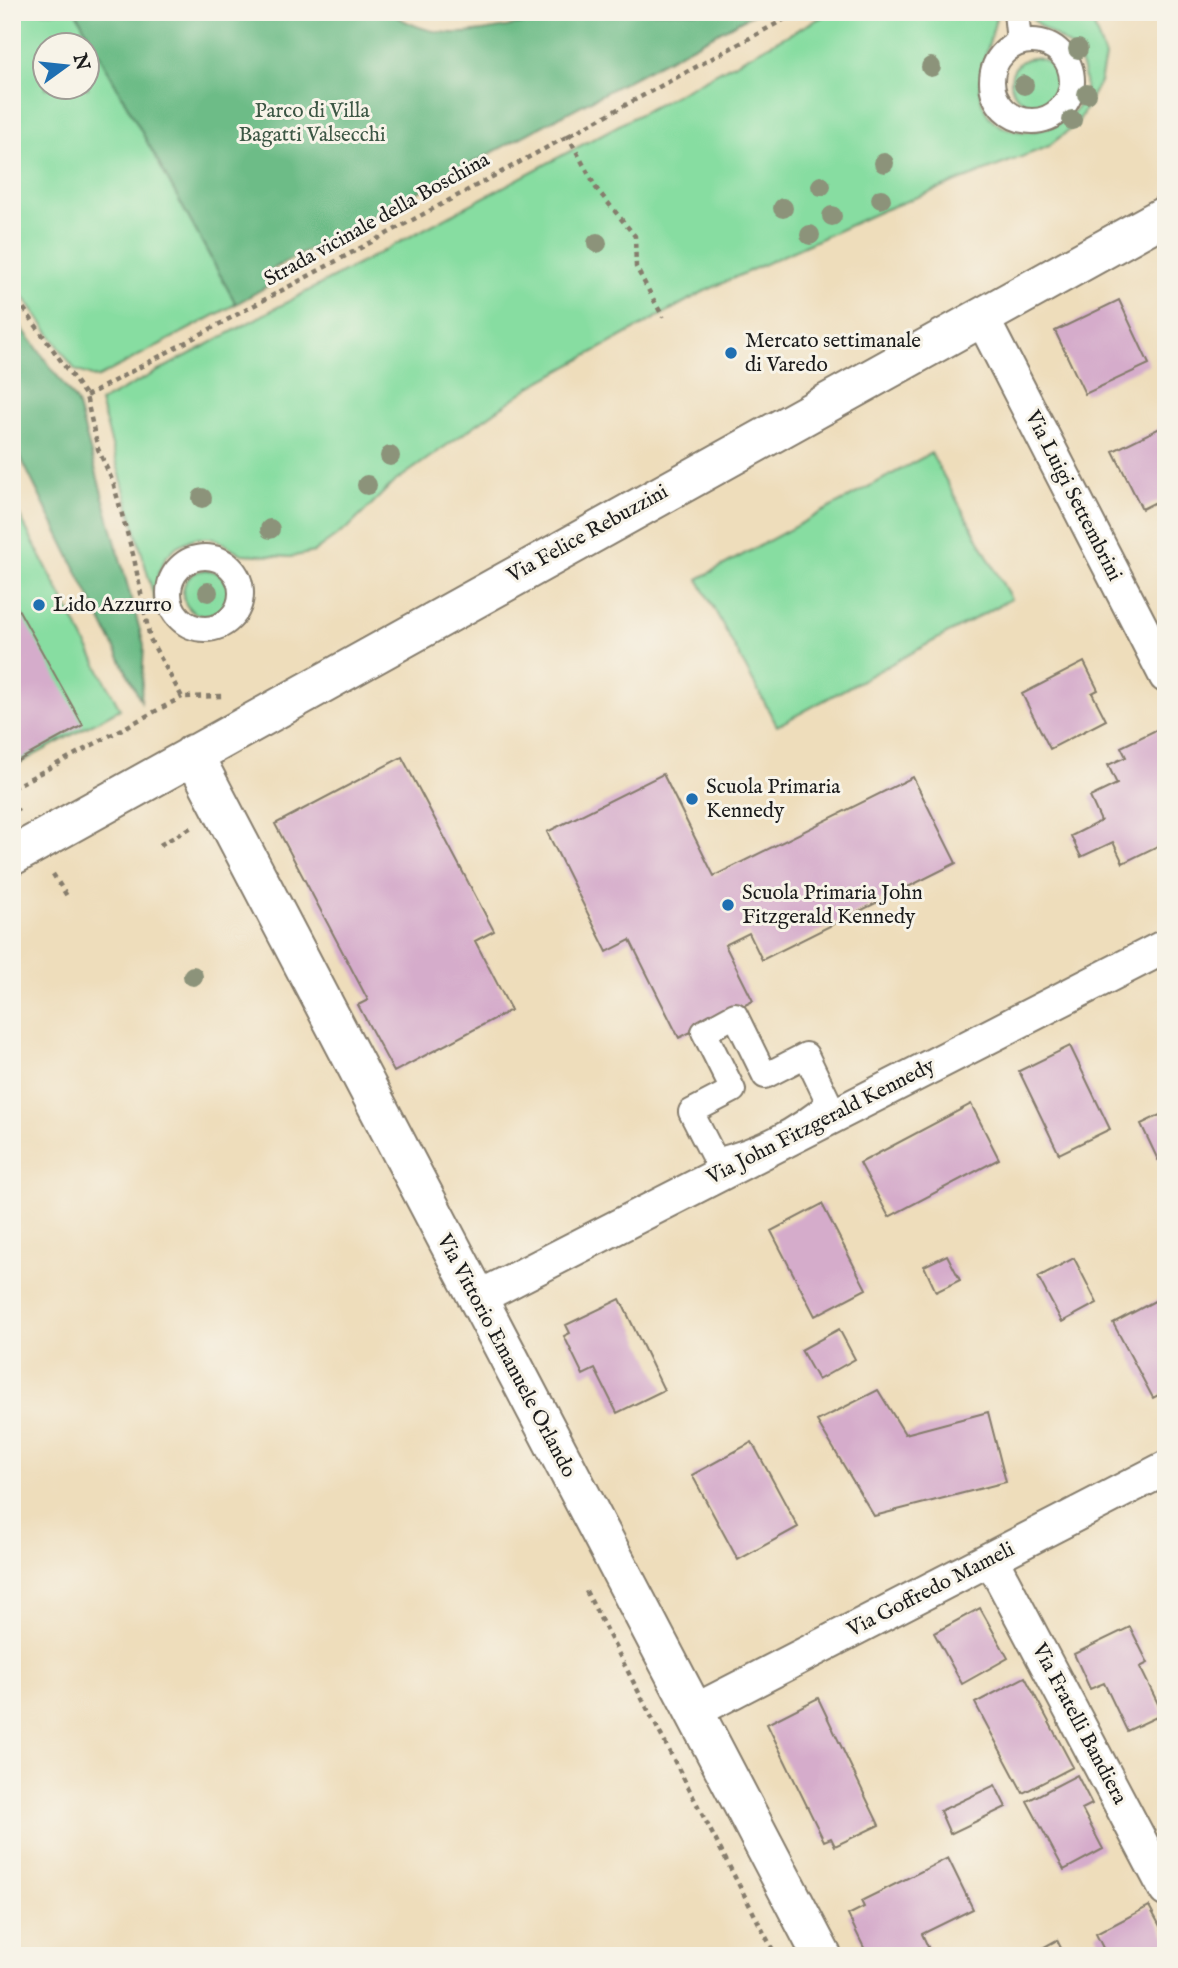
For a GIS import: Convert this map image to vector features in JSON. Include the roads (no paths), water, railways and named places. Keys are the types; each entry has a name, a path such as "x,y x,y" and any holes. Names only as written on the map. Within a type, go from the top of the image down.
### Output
{"street":[{"path":"1016,12 1019,42"},
{"name":"Via Felice Rebuzzini","path":"12,856 1166,215"},
{"name":"Via Luigi Settembrini","path":"981,316 1166,676"},
{"name":"Via Vittorio Emanuele Orlando","path":"193,754 822,1956"},
{"name":"Via John Fitzgerald Kennedy","path":"476,1299 1166,946"},
{"path":"735,1015 765,1076 806,1055 829,1103 786,1135 755,1151 716,1161 691,1112 733,1090 704,1032 735,1015"},
{"name":"Via Goffredo Mameli","path":"695,1712 1166,1468"},
{"name":"Via Fratelli Bandiera","path":"991,1559 1166,1890"}],"place":[{"name":"Mercato settimanale di Varedo","path":"731,353"},
{"name":"Lido Azzurro","path":"39,605"},
{"name":"Scuola Primaria Kennedy","path":"692,799"},
{"name":"Scuola Primaria John Fitzgerald Kennedy","path":"728,905"}],"park label":[{"name":"Parco di Villa Bagatti Valsecchi","path":"312,123"}]}
